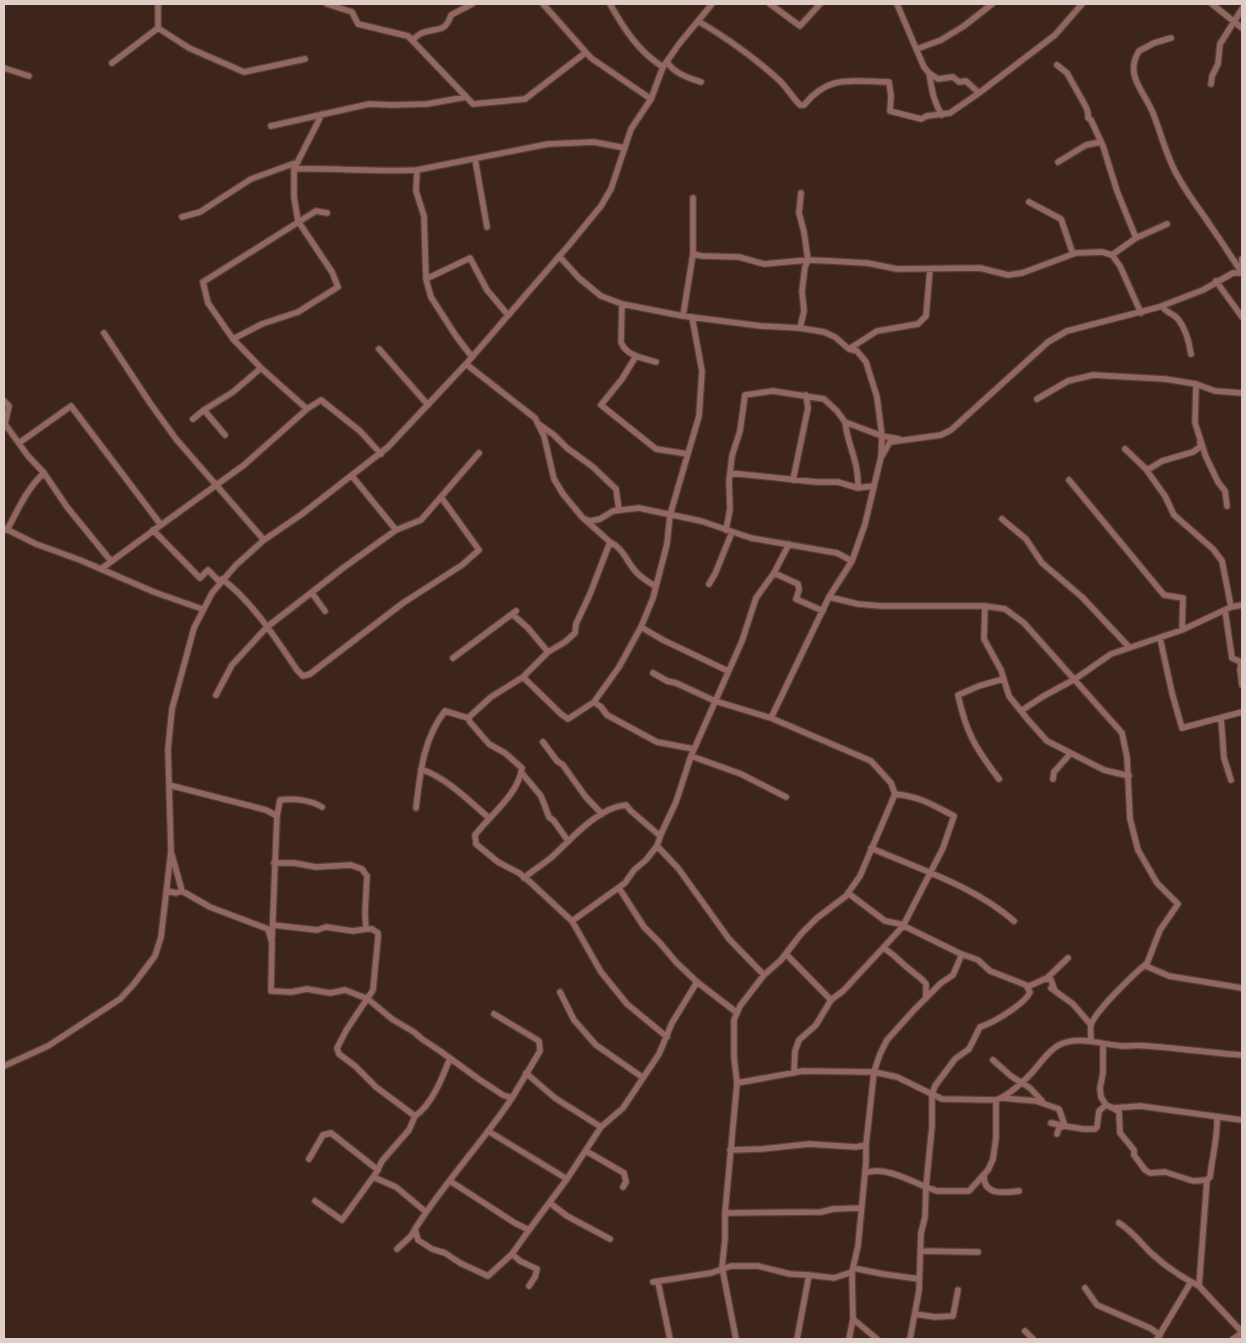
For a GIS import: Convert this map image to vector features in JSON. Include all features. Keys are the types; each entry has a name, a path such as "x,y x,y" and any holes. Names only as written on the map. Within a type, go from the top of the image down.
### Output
{"street":[{"path":"158,4 158,28"},
{"path":"327,4 352,12 358,24 408,36 473,104 525,99 585,53"},
{"path":"412,40 422,32 441,30 449,22 451,15 472,4"},
{"path":"543,4 585,53 651,99"},
{"path":"610,4 634,42 651,60 665,65 690,79 701,82"},
{"path":"4,1066 48,1046 120,999 155,956 161,937 171,850 168,749 172,709 194,628 202,609 221,581 264,540 380,454 466,364 559,256 611,189 631,129 651,99 665,65 712,4"},
{"path":"770,4 800,26 820,4"},
{"path":"897,4 924,66 930,74 938,79 953,77 959,82 966,82 979,93"},
{"path":"917,49 941,40 964,26 992,4"},
{"path":"698,21 727,38 748,55 781,83 800,105 804,106 818,91 847,80 889,82 891,96 890,111 922,120 927,116 950,113 979,93 1055,35 1082,4"},
{"path":"1212,4 1242,28"},
{"path":"1212,84 1212,76 1218,64 1220,44 1242,9"},
{"path":"158,28 189,48 244,72 305,59"},
{"path":"112,63 158,28"},
{"path":"1171,38 1154,43 1139,51 1133,66 1135,82 1152,111 1179,178 1242,272"},
{"path":"1058,65 1067,73 1088,112 1088,118 1091,120 1101,142 1117,191 1136,238"},
{"path":"4,68 29,76"},
{"path":"930,74 932,94 935,104 942,115"},
{"path":"271,126 369,104 392,106 428,104 466,96"},
{"path":"233,340 262,324 298,312 338,287 332,272 298,221 294,198 294,169 322,114"},
{"path":"294,169 330,168 391,172 417,170 548,144 594,142 625,148"},
{"path":"1058,162 1086,145 1101,142"},
{"path":"475,159 487,227"},
{"path":"182,217 200,212 251,179 298,162"},
{"path":"417,170 416,191 424,216 426,279 432,298 456,336 472,356"},
{"path":"800,328 804,311 802,291 808,260 799,213 801,193"},
{"path":"683,316 693,254 693,198"},
{"path":"1029,202 1061,219 1073,254"},
{"path":"307,409 233,340 208,303 203,282 298,221 316,211 327,213"},
{"path":"1112,255 1136,238 1166,224"},
{"path":"693,254 739,257 764,264 808,260 867,263 897,269 980,268 1008,275 1022,273 1076,253 1102,252 1112,255 1120,266 1141,313"},
{"path":"559,256 593,290 601,296 622,304 683,316 824,332 849,349 857,351 866,362 877,397 882,436 881,458 865,524 852,561 830,597 771,718"},
{"path":"426,279 470,258 487,290 508,315"},
{"path":"1242,259 1242,272"},
{"path":"849,349 877,331 918,324 926,316 930,269"},
{"path":"881,458 890,442 941,435 951,430 1048,342 1067,331 1162,306 1203,290 1233,273 1242,272"},
{"path":"1216,281 1242,317"},
{"path":"622,304 621,342 626,350 636,356 656,362"},
{"path":"1162,306 1165,311 1179,319 1188,333 1191,354"},
{"path":"523,678 567,719 594,702 619,667 641,627 653,598 667,544 670,514 699,416 702,371 692,317"},
{"path":"104,333 176,439 264,540"},
{"path":"379,349 428,405"},
{"path":"636,356 622,380 601,405 656,449 688,454"},
{"path":"466,364 528,412 567,448 593,467 616,490 619,510"},
{"path":"193,420 204,410 233,392 261,368"},
{"path":"1037,398 1068,381 1093,375 1165,379 1196,384 1215,392 1242,393"},
{"path":"1196,384 1195,424 1201,446 1218,482 1225,491 1227,506"},
{"path":"709,584 715,574 729,531 732,456 740,430 745,395 773,391 824,398 845,422 882,436 904,440"},
{"path":"793,480 808,408 806,395"},
{"path":"101,569 244,465 307,409 321,400 360,431 380,454"},
{"path":"4,401 9,406 5,424 44,473 67,507 111,561"},
{"path":"19,443 70,406 161,525"},
{"path":"204,410 225,435"},
{"path":"845,422 846,432 857,467 858,488"},
{"path":"540,425 554,479 563,494 582,517 615,545 635,571 655,586"},
{"path":"1145,468 1149,469 1162,461 1193,452 1201,446"},
{"path":"1126,449 1145,468 1165,496 1174,515 1213,549 1222,561 1232,658 1239,661 1241,665 1242,685"},
{"path":"216,695 232,665 267,627 396,530 421,520 479,454"},
{"path":"44,473 35,480 6,529 36,544 154,592 202,609"},
{"path":"730,473 793,480 838,482 858,488 873,486"},
{"path":"352,476 396,530"},
{"path":"1069,480 1164,595 1183,598 1182,630"},
{"path":"154,530 200,578 208,570 221,581 237,590 267,627 297,670 304,676 310,674 403,603 462,565 479,550 441,496"},
{"path":"582,517 590,521 600,519 608,513 619,510 639,508 700,521 751,538 837,553 852,561"},
{"path":"1002,519 1026,539 1042,562 1082,596 1128,647"},
{"path":"468,718 491,697 523,678 548,652 566,642 575,634 576,624 610,542"},
{"path":"572,921 619,888 657,846 676,802 691,756 742,641 756,598 774,573 789,544"},
{"path":"774,573 798,584 799,590 796,599 823,611"},
{"path":"312,593 325,612"},
{"path":"830,597 858,604 881,606 985,606 1005,609 1024,623 1122,733 1129,776 1130,819 1138,850 1157,883 1178,904 1160,930 1146,964 1110,1000 1091,1025 1091,1041"},
{"path":"985,606 984,639 1002,670 1009,696 1021,712 1047,741 1104,770 1129,776"},
{"path":"1021,712 1042,697 1075,679 1111,654 1182,630 1228,608 1242,606"},
{"path":"453,658 514,612 548,652"},
{"path":"641,627 663,640 728,671"},
{"path":"1160,638 1182,728 1242,712"},
{"path":"653,673 666,681 676,683 715,701 771,718 872,761 888,778 894,794 860,876 848,894 817,918 764,976 736,1012 734,1020 734,1057 737,1083 730,1150 722,1269 736,1339"},
{"path":"999,779 969,735 964,724 958,696 979,686 1003,679"},
{"path":"594,702 601,707 607,716 657,742 694,749"},
{"path":"416,808 425,749 436,723 445,711 468,718 490,744 505,753 522,768 510,797 474,835 476,844 498,862 524,878 572,921 602,972 627,1004 668,1037"},
{"path":"1221,718 1224,758 1231,780"},
{"path":"543,742 602,814"},
{"path":"1053,779 1054,772 1070,754"},
{"path":"691,756 741,774 786,797"},
{"path":"421,769 451,784 489,818"},
{"path":"521,772 541,796 549,817 566,838"},
{"path":"169,785 266,810 277,816"},
{"path":"515,787 531,786"},
{"path":"794,1073 795,1051 799,1040 816,1025 831,1000 843,991 903,926 943,848 954,816 927,801 913,796 894,794"},
{"path":"322,807 308,802 280,800 274,863 272,991 291,992 307,989 330,993 345,990 368,998 392,1019 414,1032 422,1040 480,1080 512,1098"},
{"path":"524,878 551,858 578,832 602,814 620,805 626,805 659,835"},
{"path":"657,846 678,868 729,939 764,976"},
{"path":"872,848 930,871 993,904 1014,921"},
{"path":"171,850 182,890 210,907 268,929 272,943"},
{"path":"274,863 316,866 351,865 362,869 367,876 366,929"},
{"path":"619,888 644,927 676,962 697,982 736,1012"},
{"path":"167,891 176,894 182,890"},
{"path":"848,894 885,921 903,926 978,960 990,971 1027,986 1030,992 1028,997 991,1024 980,1027 969,1049 956,1059 935,1086 932,1094 932,1126 925,1217 921,1233 920,1279 910,1339"},
{"path":"273,925 317,930 326,927 353,931 372,929 378,933 373,990 347,1029 337,1048 339,1054 376,1087 415,1116"},
{"path":"883,948 894,954 906,967 920,976 926,984 926,998"},
{"path":"786,954 831,1000"},
{"path":"849,1339 853,1319 853,1270 858,1246 874,1072 887,1040 941,983 954,975 962,954"},
{"path":"1027,986 1047,978 1068,958"},
{"path":"1146,964 1146,967 1169,976 1242,988"},
{"path":"1047,978 1051,980 1053,989 1072,1004 1091,1025"},
{"path":"415,1229 418,1240 432,1249 445,1253 460,1263 488,1276 512,1254 550,1203 602,1127 623,1108 659,1054 668,1037 672,1023 697,982"},
{"path":"560,992 574,1020 596,1045 642,1077"},
{"path":"397,1250 411,1236 426,1212 512,1098 540,1050 539,1041 494,1014"},
{"path":"865,1173 871,1170 884,1172 938,1190 969,1190 984,1175 992,1159 995,1147 999,1099 1035,1069 1040,1060 1061,1044 1082,1040 1103,1044 1242,1055"},
{"path":"1103,1044 1103,1073 1100,1088 1102,1097 1106,1105 1119,1112 1120,1133 1134,1150 1134,1155 1145,1170 1150,1173 1165,1172 1193,1181 1207,1180"},
{"path":"315,1201 342,1220 390,1151 409,1130 415,1116 422,1112 442,1080 450,1058"},
{"path":"993,1060 1030,1088 1044,1103"},
{"path":"737,1083 803,1071 874,1072 897,1077 942,1099 999,1099 1044,1103 1059,1108 1064,1126"},
{"path":"526,1073 555,1098 602,1127"},
{"path":"1051,1123 1083,1129 1095,1129 1097,1127 1099,1110 1106,1105"},
{"path":"1113,1108 1140,1106 1242,1120"},
{"path":"1199,1286 1207,1180 1210,1177 1216,1143 1217,1117"},
{"path":"1057,1134 1059,1128 1064,1126"},
{"path":"488,1131 567,1179"},
{"path":"309,1159 324,1134 331,1133 378,1170"},
{"path":"730,1150 809,1144 856,1147 866,1145"},
{"path":"586,1151 624,1173 626,1182 623,1187"},
{"path":"984,1175 985,1183 990,1189 1001,1194 1019,1191"},
{"path":"373,1177 396,1187 426,1212"},
{"path":"450,1181 529,1230"},
{"path":"550,1203 567,1216 610,1239"},
{"path":"725,1214 821,1212 833,1209 861,1208"},
{"path":"1119,1223 1131,1230 1140,1243 1166,1266 1199,1286 1242,1332 1233,1339"},
{"path":"921,1251 978,1252"},
{"path":"512,1254 520,1261 537,1269 535,1276 528,1286"},
{"path":"670,1339 656,1282 711,1273 731,1266 758,1266 790,1274 834,1278 853,1270 920,1279"},
{"path":"797,1339 809,1275"},
{"path":"1085,1288 1096,1305 1150,1328 1158,1337 1191,1282"},
{"path":"915,1314 935,1317 953,1316 958,1290"},
{"path":"853,1319 877,1339"},
{"path":"1025,1331 1033,1339"}]}
